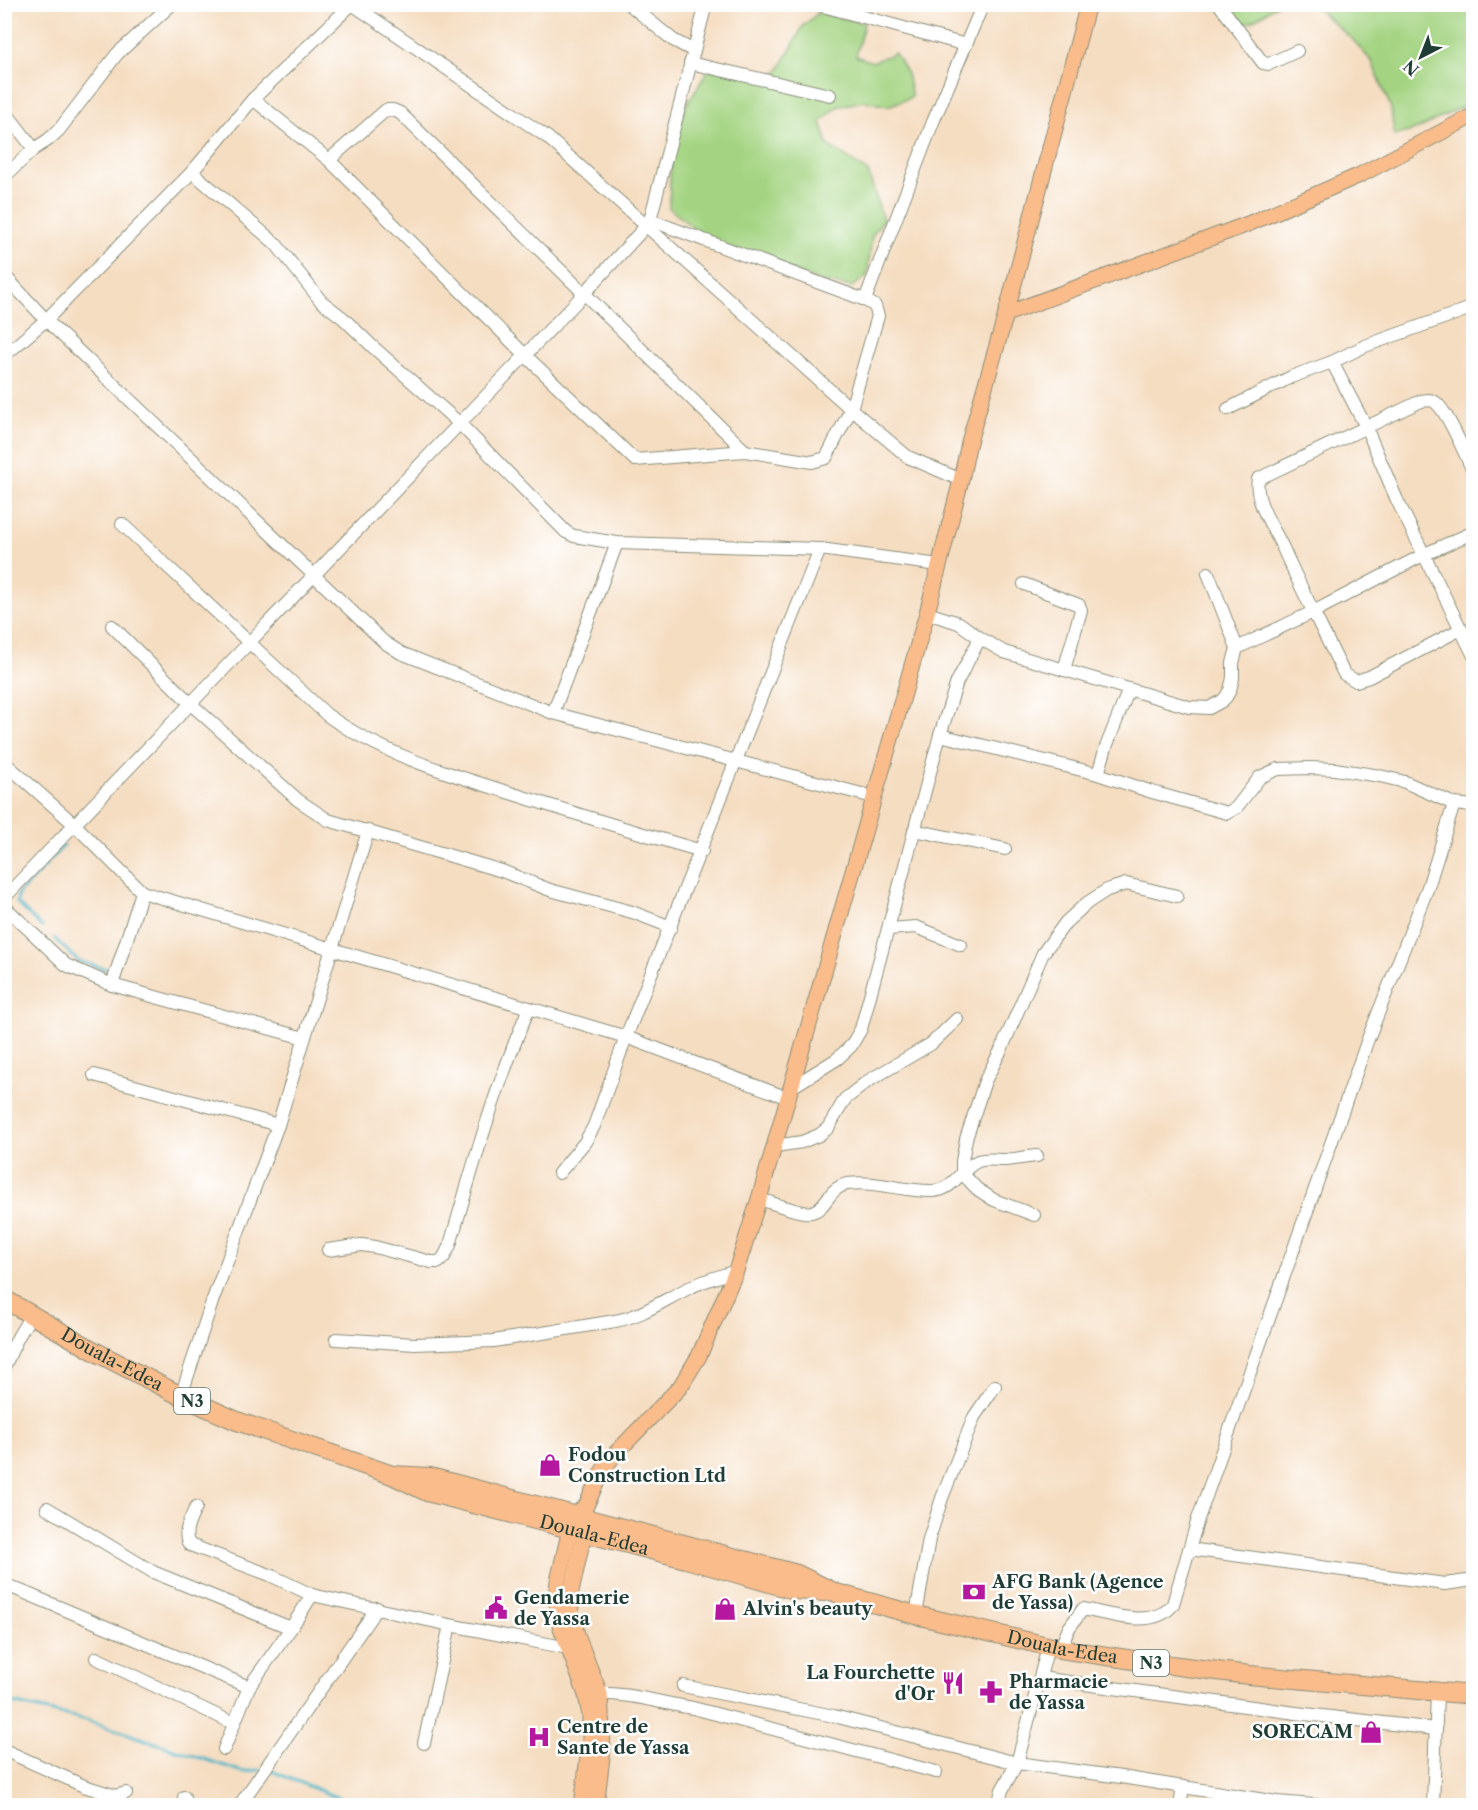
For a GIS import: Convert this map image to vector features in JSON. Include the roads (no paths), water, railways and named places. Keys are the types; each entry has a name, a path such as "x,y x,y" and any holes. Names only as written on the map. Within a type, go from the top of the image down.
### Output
{"highway":[{"name":"Douala-Edea","path":"4,1299 96,1352 181,1396 237,1421 392,1475 430,1477 580,1521 797,1574 836,1593 915,1615 1054,1648 1249,1675 1473,1695"}],"main road":[{"path":"582,1806 593,1694 568,1648 560,1625 556,1597 580,1521 600,1475 613,1456 680,1387 699,1356 736,1271 775,1146 927,613 969,442 1006,314 1088,4"},
{"path":"1006,314 1248,224 1360,176 1473,115"},
{"path":"580,1521 570,1597 571,1613 593,1694 603,1749 597,1806"}],"street":[{"path":"4,177 59,130 117,54 172,4"},
{"path":"4,356 46,320 192,172 253,99 352,4 547,137 648,223 851,409 908,457 961,480"},
{"path":"629,4 674,39 692,57 830,94"},
{"path":"4,898 525,356 648,223 706,4"},
{"path":"816,4 966,45"},
{"path":"865,300 933,122 983,4"},
{"path":"1219,4 1263,63 1269,64 1297,51"},
{"path":"253,99 329,160 525,356 635,460 746,451 812,462 826,458 851,409 878,316 876,306 865,300 648,223"},
{"path":"4,110 34,149"},
{"path":"329,160 386,110 400,113 583,295 746,451"},
{"path":"192,172 276,243 321,301 343,318 459,423 566,532 574,536 617,543 820,549 939,565"},
{"path":"4,275 46,320 314,576 384,642 401,653 553,713 873,798"},
{"path":"1228,409 1291,377 1332,362 1365,346 1473,307"},
{"path":"1332,362 1366,427 1397,501 1425,554 1473,656"},
{"path":"1461,630 1356,681 1344,674 1265,511 1257,486 1258,479 1421,401 1432,400 1446,415 1473,473"},
{"path":"122,524 327,715 349,731 383,748 463,778 603,823 702,851"},
{"path":"1237,648 1473,532"},
{"path":"553,713 617,543"},
{"path":"559,1173 585,1142 594,1126 626,1037 702,851 820,549"},
{"path":"927,613 959,623 1004,652 1189,707 1209,708 1226,697 1230,690 1237,648 1208,573"},
{"path":"1024,584 1079,605 1081,610 1064,670"},
{"path":"112,626 190,704 313,811 328,820 502,871 550,890 632,912 671,927"},
{"path":"4,762 75,825 142,892 626,1037 790,1093 837,1059 851,1046 861,1029 940,735 957,682 980,638"},
{"path":"1098,774 1129,689"},
{"path":"940,735 1098,774 1227,813 1236,808 1260,777 1278,769 1310,768 1335,769 1380,776 1405,782 1454,804 1473,806"},
{"path":"999,1805 1002,1790 1017,1763 1040,1678 1054,1648 1083,1610 1144,1619 1167,1612 1173,1604 1198,1519 1368,1039 1428,887 1454,804"},
{"path":"914,830 1005,849"},
{"path":"181,1396 212,1302 278,1125 368,831"},
{"path":"1034,1215 994,1200 976,1189 962,1173 962,1161 966,1139 985,1081 1001,1050 1042,953 1066,922 1107,890 1126,884 1177,896"},
{"path":"112,985 142,892"},
{"path":"4,906 66,964 112,985 304,1038"},
{"path":"889,928 916,927 961,945"},
{"path":"328,1251 362,1245 431,1262 440,1262 450,1245 506,1062 529,1008"},
{"path":"775,1146 802,1142 819,1135 828,1128 845,1099 868,1081 931,1044 957,1019"},
{"path":"94,1075 278,1125"},
{"path":"759,1199 805,1212 813,1212 836,1188 844,1185 858,1183 934,1191 948,1188 977,1161 1037,1156"},
{"path":"336,1339 415,1344 494,1341 627,1319 650,1310 692,1286 736,1271"},
{"path":"4,1367 31,1315"},
{"path":"915,1615 929,1539 942,1498 974,1417 995,1386"},
{"path":"196,1507 187,1530 186,1540 190,1545 270,1575 312,1595 568,1648"},
{"path":"47,1508 153,1572 291,1628"},
{"path":"1189,1549 1445,1584 1473,1580"},
{"path":"4,1584 249,1687"},
{"path":"224,1749 249,1687 312,1595"},
{"path":"239,1806 377,1608"},
{"path":"424,1743 450,1625"},
{"path":"96,1658 233,1724"},
{"path":"1040,1678 1296,1713 1436,1729"},
{"path":"683,1686 834,1716 1017,1763 1121,1776 1252,1796 1277,1802 1326,1806"},
{"path":"1433,1806 1437,1692"},
{"path":"593,1694 626,1695 693,1708 936,1772"},
{"path":"4,1750 84,1786 116,1796 126,1793"},
{"path":"1180,1806 1183,1787"}],"waterway":[{"path":"50,860 64,845"},
{"path":"42,927 17,903 18,894 47,864"},
{"path":"54,938 78,961 109,970"},
{"path":"4,1701 83,1719 243,1772 259,1770"},
{"path":"269,1770 346,1801 370,1806"},
{"path":"508,1806 514,1806"}],"place":[{"name":"Fodou Construction Ltd","path":"550,1465"},
{"name":"AFG Bank (Agence de Yassa)","path":"974,1592"},
{"name":"Gendamerie de Yassa","path":"496,1608"},
{"name":"Alvin's beauty","path":"725,1609"},
{"name":"La Fourchette d'Or","path":"953,1683"},
{"name":"Pharmacie de Yassa","path":"991,1692"},
{"name":"SORECAM","path":"1371,1732"},
{"name":"Centre de Sante de Yassa","path":"539,1737"}]}
